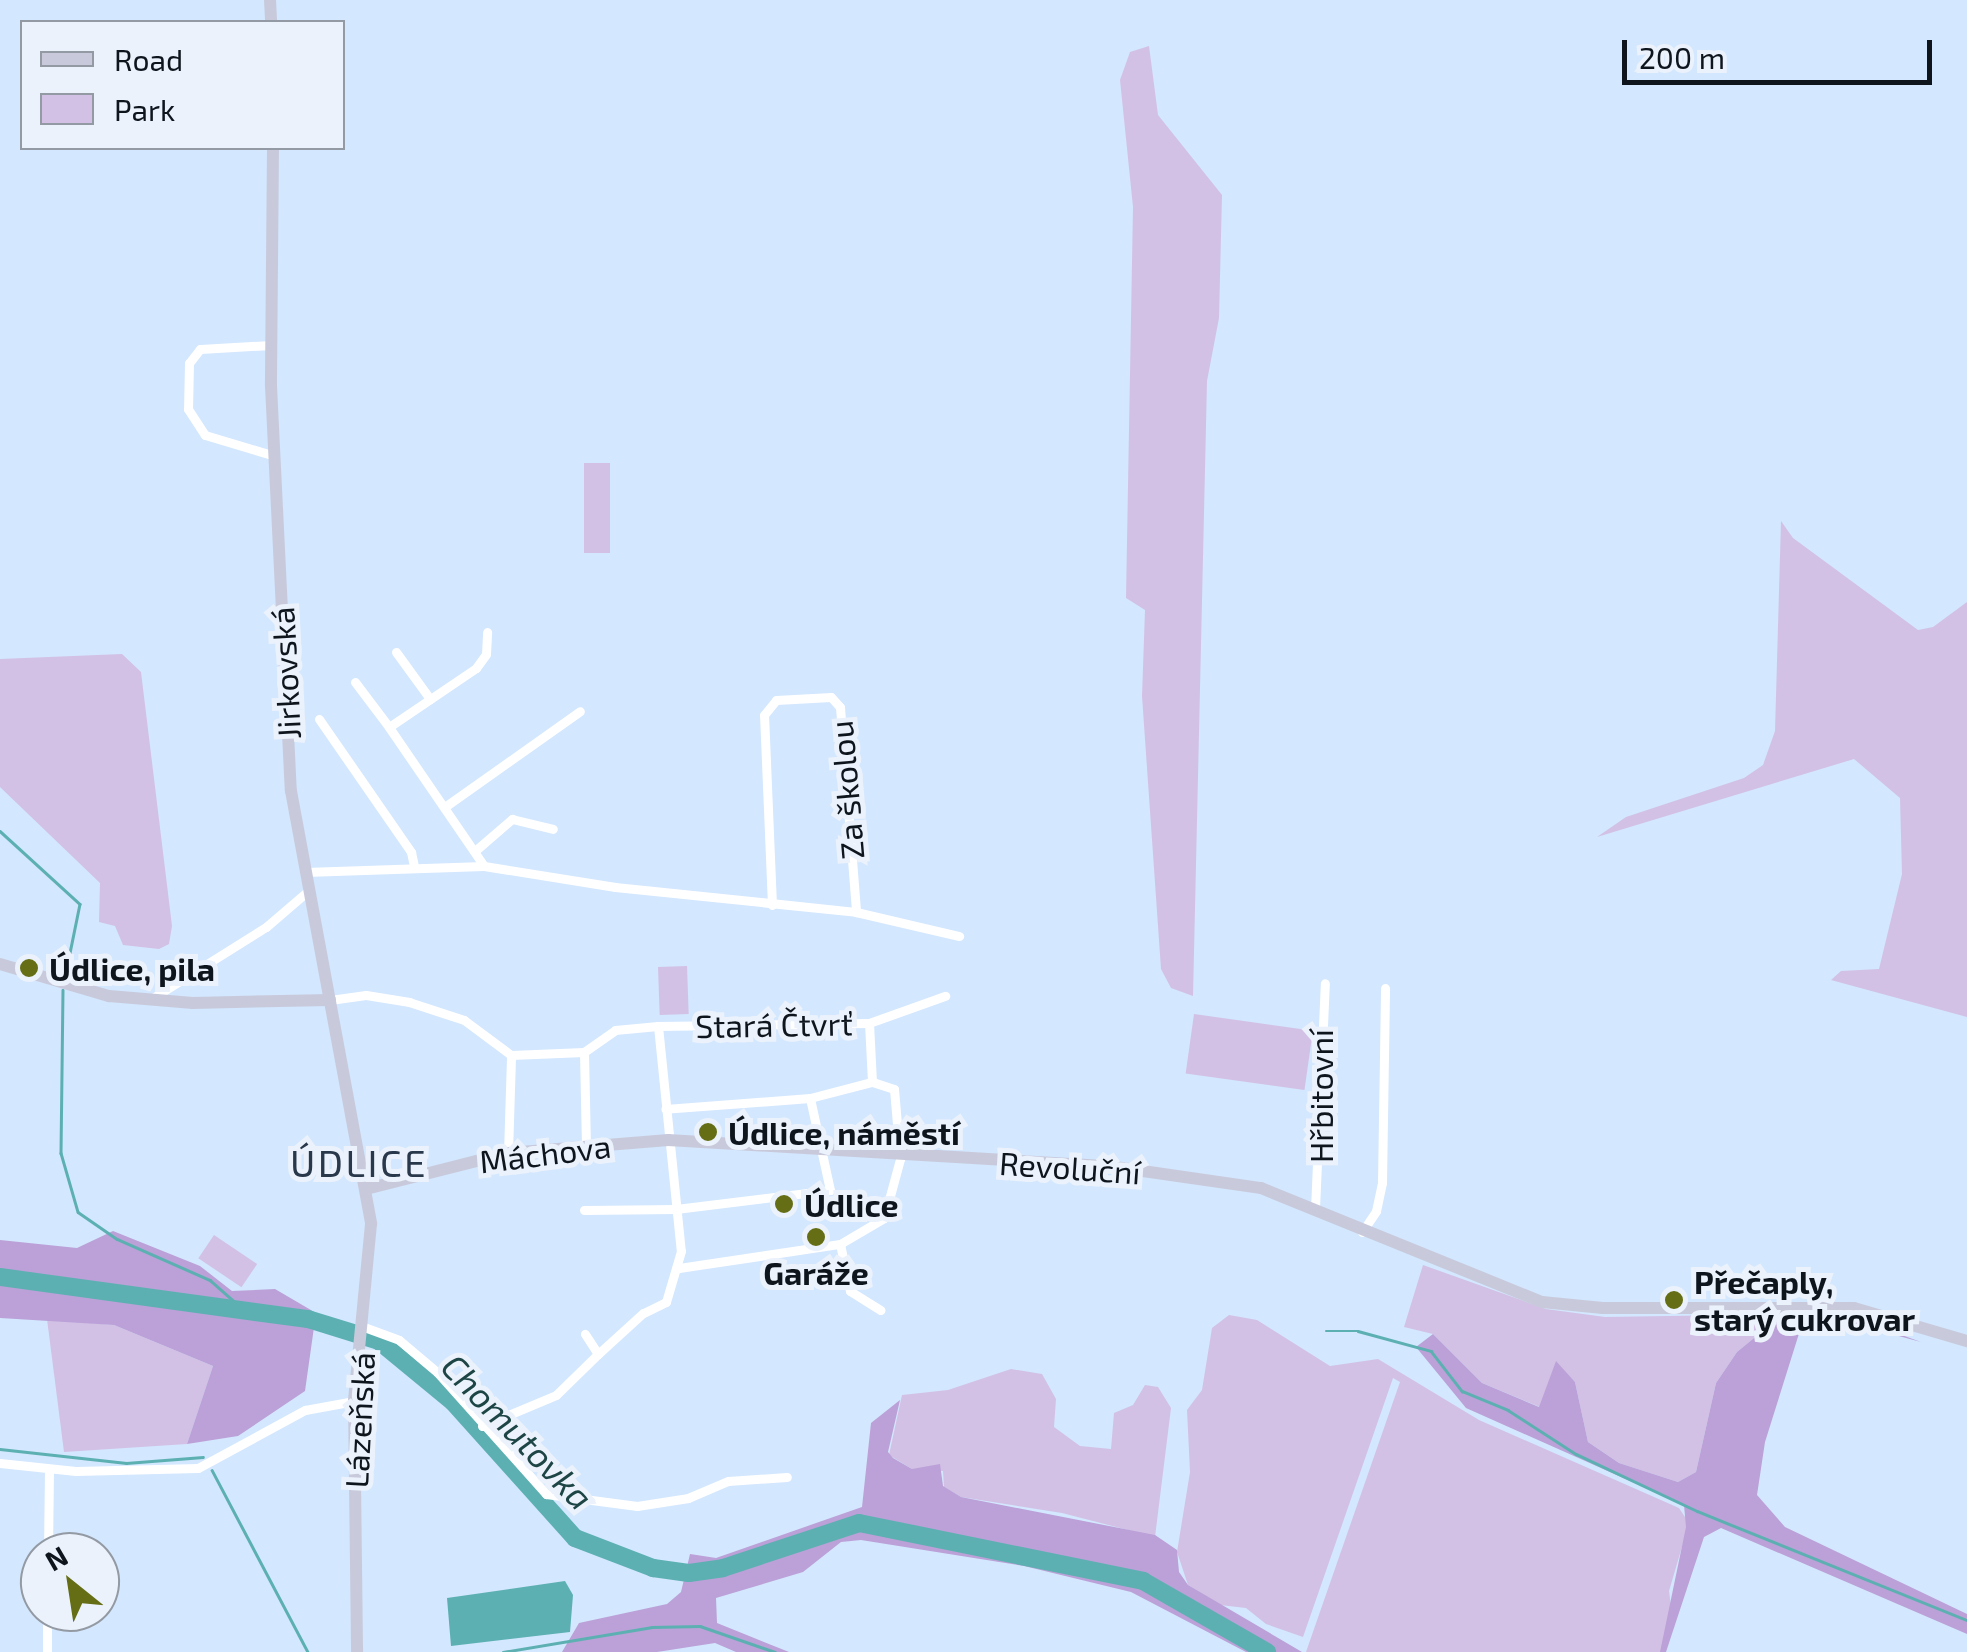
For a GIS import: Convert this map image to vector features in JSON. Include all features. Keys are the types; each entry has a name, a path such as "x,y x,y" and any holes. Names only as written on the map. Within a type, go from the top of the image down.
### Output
{"street":[{"name":"Jirkovská","path":"273,150 274,456 291,791 366,1189"},
{"path":"272,345 200,349 190,363 188,408 205,434 274,456"},
{"path":"389,727 476,668 486,654 487,632"},
{"path":"396,652 430,699"},
{"path":"356,682 446,806 484,866"},
{"name":"Za školou","path":"772,905 764,716 776,700 831,696 840,707 856,912"},
{"path":"446,806 580,711"},
{"path":"318,719 411,852 414,866"},
{"path":"476,850 512,819 553,829"},
{"path":"305,872 484,866 614,887 856,912 959,936"},
{"path":"152,999 266,927 310,890"},
{"path":"0,964 64,983 152,999 330,1000 366,995 408,1002 464,1020 510,1055 584,1052 586,1146"},
{"name":"Hřbitovní","path":"1315,1210 1325,983"},
{"path":"1362,1232 1376,1211 1382,1182 1385,988"},
{"name":"Stará Čtvrť","path":"584,1052 615,1030 869,1023 945,996"},
{"path":"869,1023 872,1082"},
{"name":"Stará Čtvrť","path":"658,1026 679,1268"},
{"path":"508,1153 510,1055"},
{"path":"482,1426 556,1395 643,1313 666,1302 679,1268 840,1244 884,1218 900,1158 894,1089 872,1082 810,1098 665,1109"},
{"path":"584,1210 676,1210 830,1190 810,1098"},
{"name":"Máchova","path":"366,1189 508,1153 586,1146 668,1140 820,1152"},
{"name":"Revoluční","path":"820,1152 1108,1166 1261,1188 1542,1302 1602,1308 1854,1308 1967,1341"},
{"name":"Lázeňská","path":"357,1652 354,1400 373,1252 366,1189"},
{"path":"840,1244 850,1291 881,1310"},
{"path":"363,1333 412,1350 546,1494 661,1504 728,1480 787,1477"},
{"path":"584,1334 598,1354"},
{"path":"0,1463 49,1469 198,1468 305,1410 354,1400"},
{"path":"48,1532 49,1469"}],"green space":[{"path":"1149,46 1158,115 1222,195 1219,318 1207,381 1193,996 1171,988 1161,969 1142,696 1145,610 1126,598 1133,207 1120,80 1130,52"},
{"path":"584,463 610,463 610,553 584,553"},
{"path":"1781,521 1793,538 1918,630 1933,627 1967,602 1967,1017 1831,980 1841,971 1879,969 1902,874 1900,798 1854,759 1597,837 1626,817 1744,778 1763,765 1775,731"},
{"path":"122,654 141,672 172,926 169,944 159,949 123,945 115,926 99,922 100,883 0,787 0,659"},
{"path":"687,966 689,1014 660,1015 658,967"},
{"path":"1194,1014 1313,1031 1304,1090 1186,1073"},
{"path":"214,1235 257,1264 241,1287 198,1258"},
{"path":"1423,1265 1546,1309 1605,1317 1802,1314 1765,1329 1737,1352 1716,1383 1696,1472 1678,1482 1619,1463 1588,1442 1575,1382 1556,1362 1540,1407 1482,1383 1433,1334 1404,1327"},
{"path":"1229,1315 1257,1320 1330,1366 1378,1359 1479,1420 1679,1508 1689,1523 1669,1591 1673,1622 1663,1652 1306,1652 1400,1382 1393,1378 1303,1637 1266,1624 1246,1608 1220,1605 1188,1585 1177,1552 1190,1472 1187,1410 1202,1390 1212,1328"},
{"path":"47,1319 114,1325 213,1366 187,1444 64,1452"},
{"path":"1011,1369 1042,1374 1056,1399 1054,1427 1080,1446 1111,1449 1114,1413 1133,1405 1145,1385 1158,1387 1171,1408 1155,1537 1062,1513 961,1497 944,1487 943,1471 912,1469 889,1455 902,1395 948,1390"}],"shaded area":[{"path":"113,1231 200,1266 232,1291 275,1289 316,1313 305,1391 238,1436 187,1444 213,1366 114,1325 0,1318 0,1240 77,1248"},
{"path":"1802,1314 1844,1314 1921,1342 1869,1328 1802,1324 1765,1442 1757,1495 1785,1527 1967,1614 1967,1634 1721,1528 1704,1537 1666,1652 1660,1652 1686,1527 1684,1505 1466,1408 1416,1347 1433,1334 1482,1383 1539,1407 1556,1361 1575,1382 1588,1442 1619,1463 1678,1482 1696,1472 1716,1383 1737,1352 1765,1329"},
{"path":"900,1400 888,1452 893,1458 912,1469 940,1464 943,1486 961,1497 1155,1535 1177,1550 1179,1572 1188,1585 1302,1652 1246,1652 1131,1592 1024,1566 861,1540 841,1542 803,1572 716,1598 717,1623 789,1652 736,1652 715,1643 657,1652 562,1652 579,1623 667,1604 681,1592 690,1554 716,1558 862,1507 871,1423"},
{"path":"565,1581 573,1595 570,1632 451,1646 447,1598"}],"waterway":[{"path":"0,831 80,904 65,978"},
{"path":"63,990 61,1153 78,1212 117,1239 210,1280 244,1310"},
{"name":"Chomutovka","path":"0,1277 308,1319 379,1341 453,1402 575,1538 653,1568 689,1573 723,1568 859,1523 1143,1581 1267,1652"},
{"path":"1326,1331 1358,1331 1431,1351 1462,1391 1508,1410 1576,1454 1697,1511 1967,1620"},
{"path":"0,1449 126,1463 203,1457"},
{"path":"212,1470 308,1652"},
{"path":"503,1652 652,1627 700,1626 775,1652"}],"place":[{"name":"Údlice, pila","path":"29,968"},
{"name":"Údlice, náměstí","path":"708,1132"},
{"name":"Údlice","path":"784,1204"},
{"name":"Garáže","path":"816,1237"},
{"name":"Přečaply, starý cukrovar","path":"1674,1300"}],"district":[{"name":"ÚDLICE","path":"359,1163"}]}
